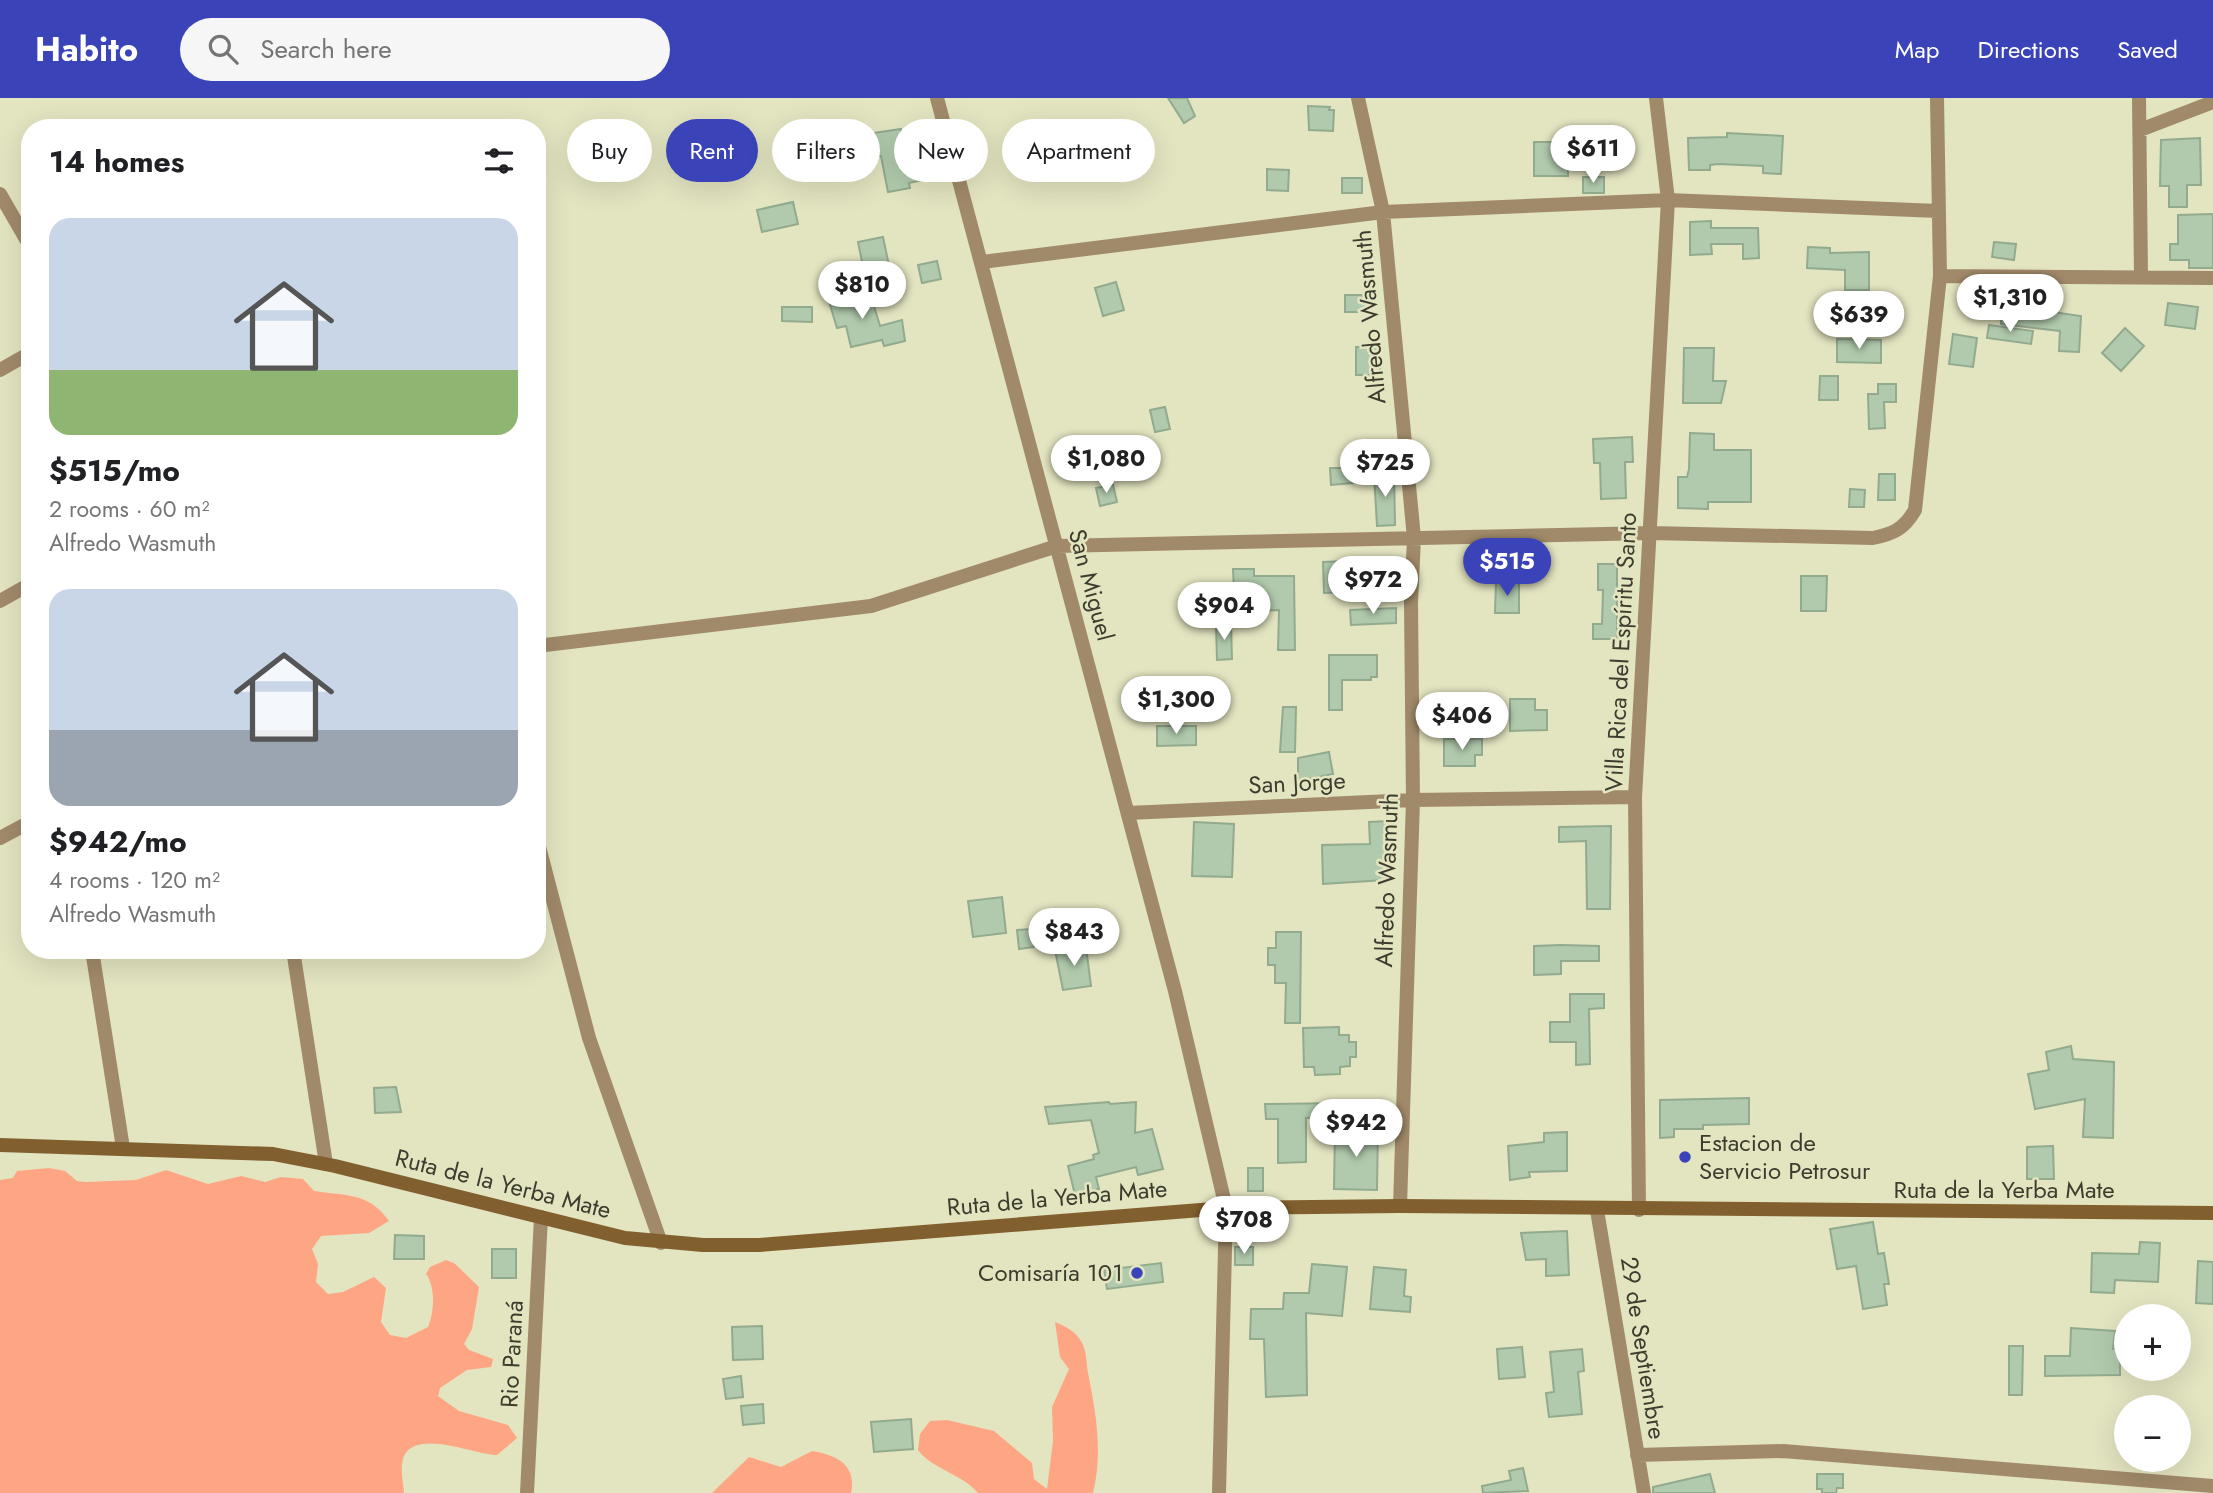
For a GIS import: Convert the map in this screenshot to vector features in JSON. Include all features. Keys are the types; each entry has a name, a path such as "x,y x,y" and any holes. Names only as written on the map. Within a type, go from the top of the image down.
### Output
{"main road":[{"name":"Ruta de la Yerba Mate","path":"0,1145 273,1154 326,1164 625,1238 661,1243 759,1245 1226,1208 1399,1206 1597,1210 2213,1213"}],"street":[{"name":"San Miguel","path":"937,98 1175,991 1226,1208 1219,1493"},
{"name":"Alfredo Wasmuth","path":"1358,98 1383,212 1414,538 1411,603 1413,800 1399,1206"},
{"name":"Villa Rica del Espíritu Santo","path":"1639,1210 1635,797 1668,200 1656,98"},
{"path":"546,645 871,606 1057,546 1651,533 1873,538 1891,534 1906,525 1915,510 1940,276 1937,98"},
{"path":"2139,98 2141,275"},
{"path":"2140,130 2213,102"},
{"path":"0,194 21,230"},
{"path":"982,262 1383,212 1668,200 1938,211"},
{"path":"1940,276 2141,275 2213,278"},
{"path":"0,370 21,358"},
{"path":"0,601 21,589"},
{"name":"San Jorge","path":"1128,813 1413,800 1635,797"},
{"path":"0,838 21,827"},
{"path":"546,873 589,1038 661,1243"},
{"path":"93,959 123,1148"},
{"path":"294,959 326,1164"},
{"name":"29 de Septiembre","path":"1597,1210 1644,1493"},
{"name":"Rio Paraná","path":"527,1493 541,1217"},
{"path":"1637,1455 1783,1451 2213,1486"}],"shaded area":[{"path":"49,1168 65,1171 77,1181 86,1182 136,1180 166,1170 208,1184 241,1176 265,1182 281,1177 303,1179 314,1191 365,1200 389,1221 369,1233 321,1236 312,1249 318,1264 316,1282 328,1294 343,1292 374,1277 386,1288 381,1322 390,1335 406,1338 428,1327 433,1308 433,1293 426,1274 430,1267 446,1260 454,1263 479,1287 472,1329 464,1344 469,1350 493,1359 491,1367 467,1370 440,1388 438,1396 459,1411 508,1425 517,1438 497,1455 435,1444 413,1447 405,1454 402,1463 404,1493 0,1493 0,1180 13,1178 17,1171"},
{"path":"1055,1322 1076,1334 1085,1353 1097,1433 1098,1463 1093,1493 978,1493 964,1481 924,1457 918,1450 920,1434 930,1421 947,1420 994,1431 1032,1463 1034,1479 1047,1489 1053,1441 1052,1407 1069,1369 1060,1357"},
{"path":"812,1451 829,1455 848,1468 852,1483 851,1493 712,1493 749,1457 781,1467"}],"building":[{"path":"1168,98 1187,98 1195,116 1184,123"},
{"path":"1308,106 1330,107 1329,110 1334,110 1333,131 1309,130"},
{"path":"894,130 894,182 914,182 909,183 910,188 888,192 880,156 880,132"},
{"path":"1727,133 1783,136 1781,174 1763,173 1763,166 1718,164 1710,165 1710,170 1689,170 1688,138 1727,137"},
{"path":"2200,138 2201,185 2187,185 2187,207 2169,207 2169,186 2160,186 2161,140"},
{"path":"1534,142 1568,142 1568,176 1534,176"},
{"path":"1267,169 1289,170 1288,191 1267,190"},
{"path":"1583,177 1604,177 1604,193 1583,193"},
{"path":"1342,178 1362,178 1362,193 1342,193"},
{"path":"793,202 798,224 762,232 757,210"},
{"path":"2213,214 2213,268 2189,268 2189,260 2170,260 2170,244 2178,244 2178,215"},
{"path":"1711,221 1711,228 1758,228 1759,258 1743,259 1743,244 1711,244 1712,254 1690,255 1690,222"},
{"path":"883,237 893,285 868,291 858,242"},
{"path":"1994,242 2016,244 2014,260 1992,257"},
{"path":"1808,247 1830,248 1830,253 1869,252 1869,290 1845,290 1845,270 1807,268"},
{"path":"937,261 941,279 922,283 918,265"},
{"path":"1116,282 1124,310 1103,316 1095,288"},
{"path":"839,284 845,305 871,296 880,326 902,320 905,341 884,346 882,340 851,347 846,326 837,328 825,288"},
{"path":"1345,295 1367,295 1367,312 1345,312"},
{"path":"2168,303 2198,307 2195,329 2165,325"},
{"path":"782,307 812,307 812,322 782,321"},
{"path":"2025,308 2081,316 2079,352 2059,351 2060,331 2001,324 2001,309"},
{"path":"1989,325 2033,331 2031,344 1987,338"},
{"path":"2125,328 2144,346 2121,371 2102,353"},
{"path":"1953,334 1977,338 1973,367 1949,364"},
{"path":"1837,339 1881,340 1881,363 1837,362"},
{"path":"1356,347 1380,347 1380,375 1356,375"},
{"path":"1684,348 1714,348 1713,381 1726,381 1721,403 1683,403"},
{"path":"1820,376 1838,376 1838,400 1819,400"},
{"path":"1878,384 1896,384 1896,402 1884,402 1885,428 1869,429 1868,394 1878,394"},
{"path":"1165,407 1170,429 1155,432 1150,410"},
{"path":"1690,433 1714,434 1714,450 1751,450 1751,502 1708,502 1708,509 1678,508 1678,477 1687,477"},
{"path":"1632,437 1633,462 1625,462 1626,498 1601,499 1600,463 1594,463 1593,439"},
{"path":"1362,462 1364,482 1331,485 1330,468 1343,468 1343,463"},
{"path":"1394,473 1395,525 1377,526 1374,474"},
{"path":"1879,474 1895,474 1895,500 1878,500"},
{"path":"1113,485 1117,502 1100,506 1096,488"},
{"path":"1850,489 1865,490 1864,507 1849,507"},
{"path":"1345,561 1346,592 1324,593 1323,562"},
{"path":"1598,564 1617,564 1617,639 1593,639 1593,624 1602,624 1603,590 1598,590"},
{"path":"1233,569 1254,569 1254,576 1294,576 1295,650 1278,650 1279,610 1235,612"},
{"path":"1801,576 1827,576 1826,611 1801,611"},
{"path":"1496,582 1519,583 1519,613 1495,613"},
{"path":"1396,608 1396,623 1351,625 1350,610"},
{"path":"1216,624 1231,624 1232,659 1217,660"},
{"path":"1329,655 1377,655 1377,677 1371,677 1371,680 1342,680 1342,710 1329,710"},
{"path":"1510,699 1535,699 1535,710 1547,710 1547,730 1510,731"},
{"path":"1283,707 1296,707 1295,752 1280,752"},
{"path":"1157,726 1196,726 1196,745 1157,746"},
{"path":"1444,739 1482,739 1482,755 1475,755 1475,766 1444,766"},
{"path":"1329,752 1333,774 1298,781 1298,758"},
{"path":"1389,821 1390,842 1385,843 1385,880 1323,884 1322,845 1370,844 1369,822"},
{"path":"1194,822 1234,824 1232,877 1192,876"},
{"path":"1611,826 1610,909 1587,909 1586,841 1559,842 1559,827"},
{"path":"1002,897 1006,933 973,937 968,901"},
{"path":"1032,929 1034,947 1019,949 1017,930"},
{"path":"1276,932 1301,932 1300,1023 1285,1023 1286,983 1275,983 1275,965 1268,965 1268,948 1276,948"},
{"path":"1534,946 1599,946 1599,961 1561,961 1561,974 1534,975"},
{"path":"1086,947 1091,986 1063,990 1055,950"},
{"path":"1570,994 1604,994 1604,1008 1589,1009 1590,1064 1576,1065 1576,1042 1550,1042 1550,1022 1570,1022"},
{"path":"1339,1027 1339,1035 1349,1035 1349,1042 1356,1042 1356,1057 1350,1057 1350,1066 1340,1067 1340,1074 1315,1075 1314,1067 1304,1067 1303,1028"},
{"path":"2071,1046 2073,1059 2114,1062 2113,1138 2083,1137 2085,1099 2035,1109 2028,1074 2049,1070 2046,1052"},
{"path":"396,1087 401,1112 375,1113 374,1088"},
{"path":"1749,1098 1749,1124 1674,1129 1674,1137 1660,1138 1660,1100"},
{"path":"1136,1102 1135,1133 1152,1129 1163,1169 1138,1175 1136,1167 1096,1177 1099,1189 1075,1195 1068,1166 1094,1159 1093,1155 1099,1153 1091,1120 1049,1124 1045,1107"},
{"path":"1347,1103 1347,1117 1306,1118 1306,1162 1278,1163 1278,1119 1266,1119 1265,1104"},
{"path":"1335,1129 1378,1129 1377,1190 1334,1189"},
{"path":"1567,1132 1567,1171 1529,1172 1530,1177 1510,1180 1508,1146 1544,1142 1544,1133"},
{"path":"2053,1146 2054,1179 2027,1179 2027,1147"},
{"path":"1248,1168 1263,1168 1263,1191 1248,1191"},
{"path":"1873,1222 1878,1254 1884,1253 1889,1284 1884,1284 1887,1305 1863,1309 1856,1266 1837,1269 1830,1229"},
{"path":"1567,1231 1569,1275 1546,1276 1546,1259 1526,1260 1521,1233"},
{"path":"395,1235 424,1236 424,1259 394,1259"},
{"path":"2140,1242 2160,1243 2158,1282 2115,1280 2114,1293 2091,1292 2092,1253 2139,1254"},
{"path":"1235,1247 1253,1247 1253,1265 1235,1265"},
{"path":"492,1249 516,1249 516,1278 492,1278"},
{"path":"2198,1261 2213,1262 2213,1304 2196,1303"},
{"path":"1161,1263 1163,1282 1107,1289 1104,1270"},
{"path":"1312,1264 1347,1267 1342,1316 1306,1313 1307,1395 1266,1397 1264,1339 1250,1339 1251,1309 1283,1309 1284,1293 1309,1293"},
{"path":"1374,1267 1406,1270 1404,1296 1411,1297 1410,1312 1370,1309"},
{"path":"762,1326 763,1359 733,1360 732,1327"},
{"path":"2071,1328 2114,1331 2114,1375 2045,1376 2045,1356 2070,1356"},
{"path":"2009,1346 2023,1346 2022,1395 2009,1395"},
{"path":"1522,1347 1525,1377 1499,1379 1497,1349"},
{"path":"1582,1349 1584,1371 1578,1372 1582,1414 1549,1417 1546,1393 1554,1392 1550,1352"},
{"path":"741,1376 743,1397 726,1399 723,1379"},
{"path":"763,1404 764,1423 743,1425 741,1406"},
{"path":"911,1419 913,1449 874,1452 871,1422"},
{"path":"1523,1468 1528,1491 1483,1493 1482,1486 1511,1480 1509,1471"},
{"path":"1710,1474 1715,1493 1653,1493 1653,1487"},
{"path":"1817,1474 1843,1474 1843,1488 1837,1488 1836,1493 1822,1493 1822,1489 1817,1489"}],"place":[{"name":"Estacion de Servicio Petrosur","path":"1685,1157"},
{"name":"Comisaría 101","path":"1137,1273"}]}
